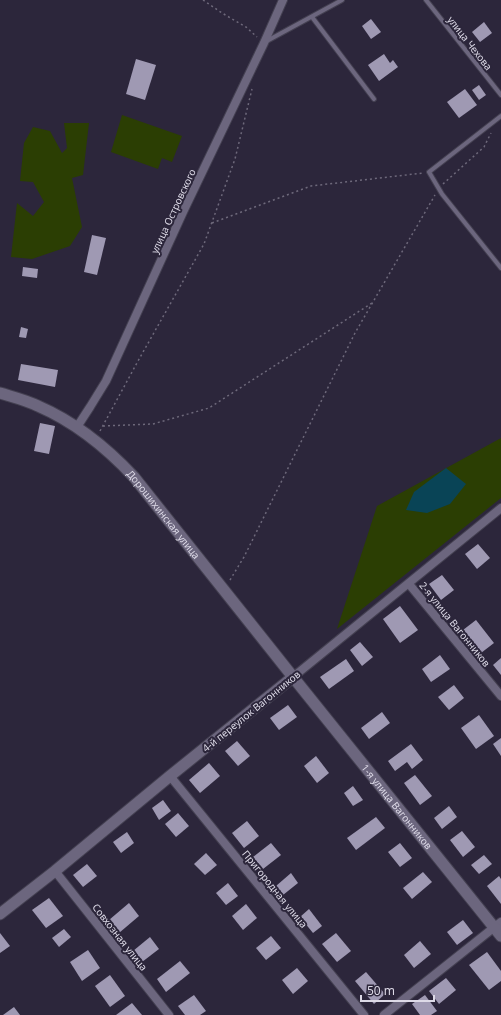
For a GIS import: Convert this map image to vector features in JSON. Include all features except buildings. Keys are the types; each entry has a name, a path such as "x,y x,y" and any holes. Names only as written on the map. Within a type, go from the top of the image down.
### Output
{"street":[{"name":"улица Островского","path":"77,427 106,381 183,212 283,0"},
{"name":"Дорошихинская улица","path":"0,393 38,406 62,418 77,427 114,457 134,478 293,677"},
{"name":"4-й переулок Вагонников","path":"0,914 55,871 501,508"},
{"name":"2-я улица Вагонников","path":"409,584 501,696"},
{"name":"1-я улица Вагонников","path":"293,677 499,928"},
{"name":"Пригородная улица","path":"170,776 364,1015"},
{"name":"Совхозная улица","path":"55,871 169,1015"},
{"path":"384,1015 499,928"}],"lane":[{"path":"264,43 342,0"},
{"name":"улица Чехова","path":"426,0 501,95"},
{"path":"312,17 374,99"},
{"path":"500,116 429,172 442,194 501,268"}],"path":[{"path":"203,0 246,27 264,43"},
{"path":"95,441 138,360 204,244 235,159 252,90"},
{"path":"223,590 244,557 355,333 439,189 484,147 500,116"},
{"path":"211,223 310,186 429,172"},
{"path":"103,426 153,424 209,408 373,302"}],"green space":[{"path":"122,115 182,136 172,162 162,158 158,169 111,152"},
{"path":"64,123 89,123 83,175 72,178 82,227 70,246 32,259 11,257 17,203 33,216 44,202 33,182 20,181 24,143 33,127 50,131 62,153 67,148"},
{"path":"501,438 501,498 337,629 377,506"}],"water":[{"path":"446,468 466,484 450,504 427,513 406,510 414,492"}]}
